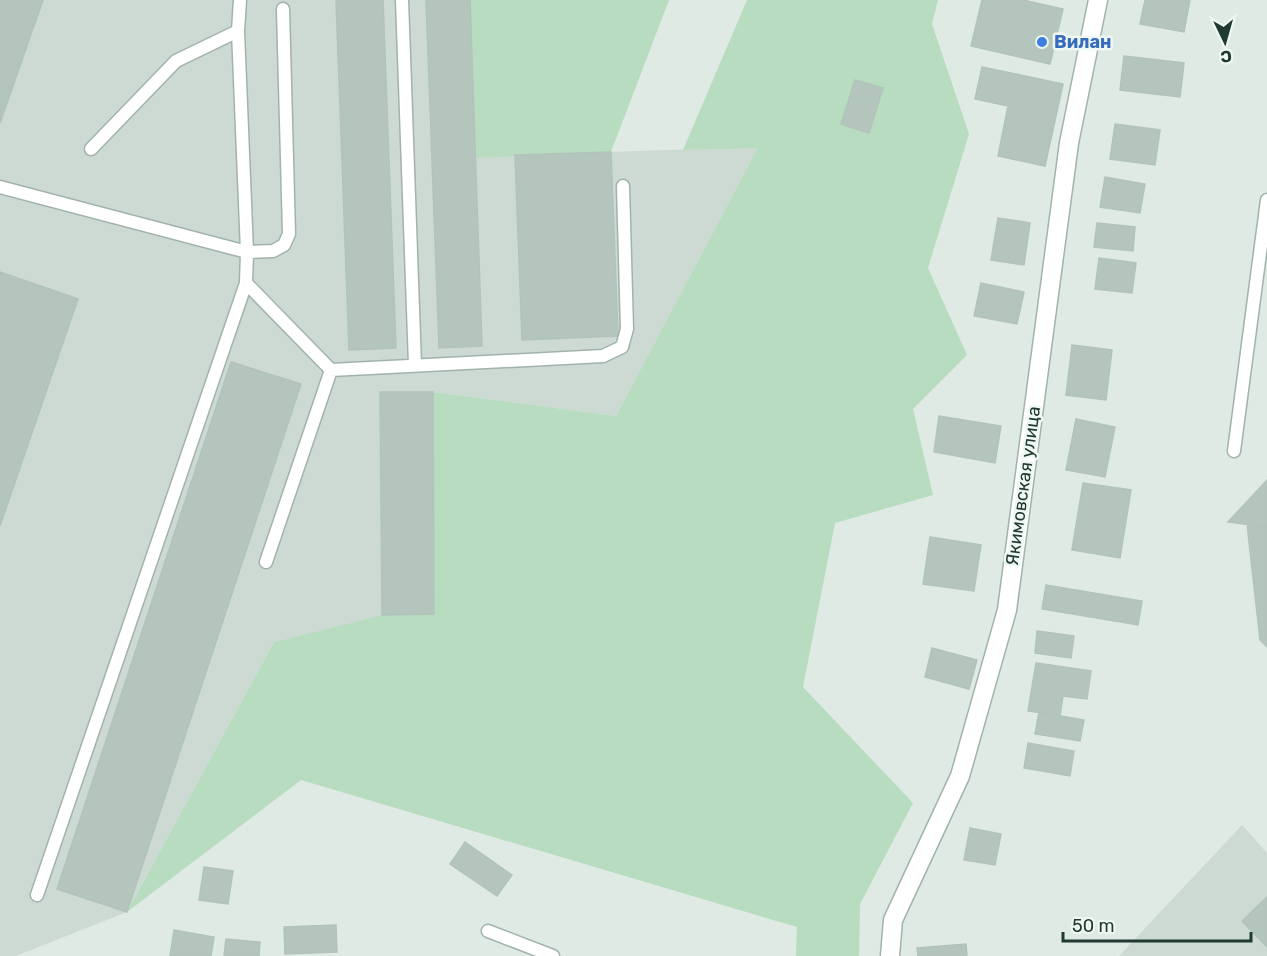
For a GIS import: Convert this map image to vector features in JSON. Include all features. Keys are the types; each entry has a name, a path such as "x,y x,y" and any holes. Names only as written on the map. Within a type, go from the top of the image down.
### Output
{"street":[{"name":"Якимовская улица","path":"890,956 893,920 960,776 1007,610 1069,142 1098,0"}],"lane":[{"path":"38,895 246,283 247,252 238,31 240,0"},
{"path":"402,0 414,365"},
{"path":"0,186 247,252 273,251 284,246 289,234 283,9"},
{"path":"92,148 176,61 238,31"},
{"path":"246,283 331,369 603,356 622,347 627,328 623,186"},
{"path":"1234,450 1267,200"},
{"path":"266,562 331,369"},
{"path":"488,932 553,956"}],"shaded area":[{"path":"0,0 470,0 515,155 759,147 616,416 433,392 434,614 382,615 274,642 127,912 16,956 0,956"},
{"path":"1242,825 1267,853 1267,956 1119,956"}],"green space":[{"path":"470,0 669,0 611,152 476,158"},
{"path":"747,0 938,0 932,24 969,134 928,268 967,355 913,409 933,495 835,523 803,687 913,803 860,904 859,956 796,956 797,927 301,780 127,912 274,642 382,615 434,614 433,392 616,416 758,148 683,150"}],"building":[{"path":"0,0 43,0 0,123"},
{"path":"336,0 383,0 396,348 349,350"},
{"path":"426,0 470,0 482,346 439,348"},
{"path":"982,0 1023,0 1063,9 1050,64 971,46"},
{"path":"1145,0 1190,0 1184,32 1140,24"},
{"path":"1124,56 1184,63 1180,97 1120,90"},
{"path":"982,67 1063,84 1045,166 998,156 1008,106 975,99"},
{"path":"855,80 883,88 869,133 841,124"},
{"path":"1115,124 1160,130 1155,165 1110,159"},
{"path":"611,152 618,336 522,340 515,155"},
{"path":"1105,177 1145,184 1140,213 1100,207"},
{"path":"998,218 1030,223 1024,265 991,260"},
{"path":"1097,223 1135,227 1133,251 1094,247"},
{"path":"1099,258 1136,263 1132,293 1095,289"},
{"path":"0,272 78,299 0,526"},
{"path":"981,283 1024,292 1017,324 974,316"},
{"path":"1072,345 1112,350 1106,400 1066,395"},
{"path":"231,362 301,384 127,912 57,889"},
{"path":"380,392 433,392 434,614 382,615"},
{"path":"939,416 1001,426 995,463 934,452"},
{"path":"1076,419 1115,427 1105,477 1066,470"},
{"path":"1267,480 1267,527 1228,522"},
{"path":"1083,483 1131,490 1120,558 1072,550"},
{"path":"1247,524 1267,527 1267,647 1260,640"},
{"path":"930,537 981,545 974,591 923,584"},
{"path":"1046,585 1142,601 1138,625 1042,609"},
{"path":"1037,631 1074,636 1071,658 1035,653"},
{"path":"932,648 977,660 969,689 925,677"},
{"path":"1036,663 1091,671 1087,699 1063,696 1060,716 1028,711"},
{"path":"1039,712 1084,720 1080,741 1035,734"},
{"path":"1028,743 1074,751 1070,776 1024,768"},
{"path":"970,828 1001,834 995,865 964,860"},
{"path":"465,842 512,875 497,896 450,864"},
{"path":"204,867 233,871 228,904 199,900"},
{"path":"1267,897 1267,947 1242,921"},
{"path":"336,925 337,952 285,954 284,927"},
{"path":"174,930 214,937 211,956 170,956"},
{"path":"226,939 260,942 259,956 224,956"},
{"path":"966,944 967,956 918,956 917,948"}],"place":[{"name":"Вилан","path":"1042,42"}]}
